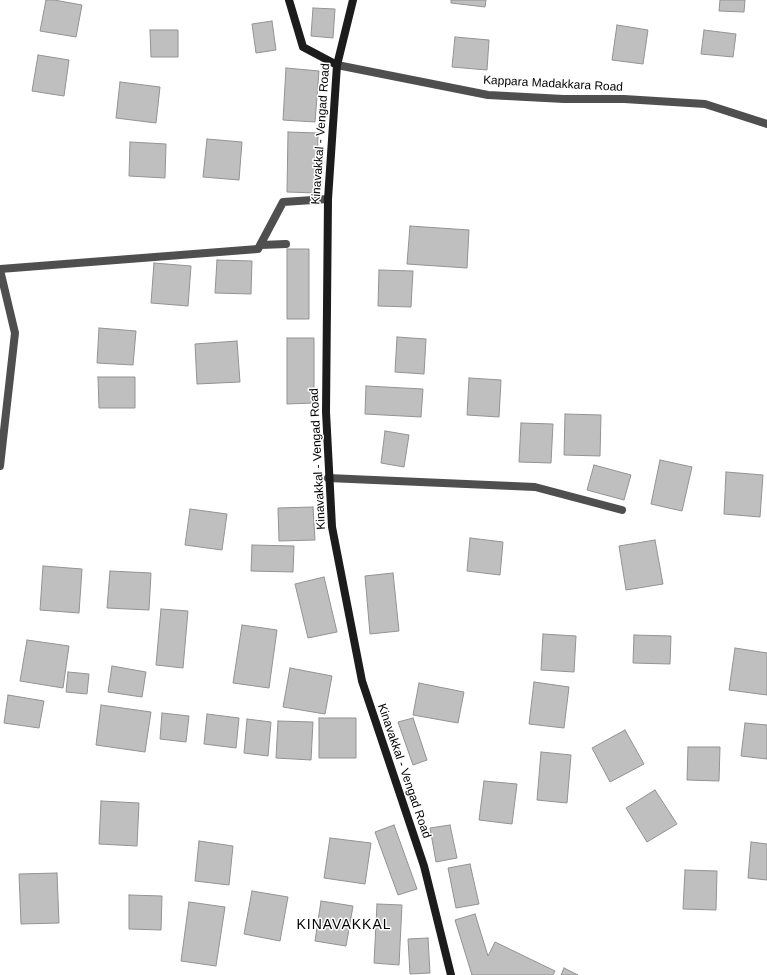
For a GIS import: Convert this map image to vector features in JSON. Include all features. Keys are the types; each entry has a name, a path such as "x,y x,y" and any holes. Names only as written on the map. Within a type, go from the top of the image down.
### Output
{"main road":[{"path":"289,0 303,47 337,65"},
{"name":"Kinavakkal - Vengad Road","path":"352,0 337,65 328,199 326,412 328,478 332,527 362,682 424,866 451,975"}],"street":[{"name":"Kappara Madakkara Road","path":"337,65 488,95 564,99 624,99 705,104 767,124"},
{"path":"0,466 15,333 0,269 258,249 283,202 328,199"},
{"path":"261,245 286,244"},
{"path":"328,478 535,487 622,510"}],"building":[{"path":"46,0 82,5 76,37 40,31"},
{"path":"451,0 486,0 485,7 451,3"},
{"path":"720,0 745,0 744,12 719,11"},
{"path":"313,8 335,9 333,38 311,36"},
{"path":"272,21 276,50 256,53 252,24"},
{"path":"617,25 648,30 643,64 612,60"},
{"path":"150,30 178,30 178,57 151,57"},
{"path":"704,30 736,34 733,57 701,54"},
{"path":"455,37 489,40 487,70 452,67"},
{"path":"38,55 69,60 64,96 32,91"},
{"path":"286,68 319,71 315,122 283,120"},
{"path":"120,82 160,87 156,123 116,118"},
{"path":"288,132 318,133 317,193 287,192"},
{"path":"207,139 242,142 239,180 203,177"},
{"path":"130,142 166,144 165,178 129,176"},
{"path":"410,226 469,230 467,268 407,264"},
{"path":"287,249 309,249 309,319 287,319"},
{"path":"217,260 252,261 251,294 215,293"},
{"path":"154,263 191,266 188,306 151,303"},
{"path":"379,270 413,271 411,307 378,306"},
{"path":"99,328 136,331 133,365 97,363"},
{"path":"397,337 426,339 424,374 395,372"},
{"path":"287,338 314,338 314,403 287,404"},
{"path":"237,341 240,382 197,384 195,344"},
{"path":"98,377 135,377 135,408 99,408"},
{"path":"469,378 501,380 499,417 467,415"},
{"path":"366,386 423,389 421,417 365,414"},
{"path":"565,414 601,415 600,456 564,455"},
{"path":"521,423 553,424 551,463 519,462"},
{"path":"385,431 409,435 404,467 381,463"},
{"path":"660,460 692,467 682,511 651,504"},
{"path":"594,465 631,475 624,500 587,490"},
{"path":"726,472 763,475 760,517 724,514"},
{"path":"313,507 315,540 279,541 278,508"},
{"path":"190,509 227,514 222,550 185,545"},
{"path":"470,538 503,542 500,575 467,571"},
{"path":"655,540 663,584 626,590 619,546"},
{"path":"252,545 294,546 293,572 251,571"},
{"path":"43,566 82,569 79,613 40,610"},
{"path":"110,571 151,573 149,610 107,608"},
{"path":"393,573 399,631 370,634 365,576"},
{"path":"324,577 337,632 308,638 295,584"},
{"path":"161,609 188,611 183,668 156,665"},
{"path":"242,625 277,630 269,688 233,683"},
{"path":"543,634 576,636 574,672 541,670"},
{"path":"634,635 671,636 670,664 633,663"},
{"path":"27,640 69,646 63,688 20,681"},
{"path":"735,648 767,653 767,695 729,690"},
{"path":"112,666 146,672 142,697 108,692"},
{"path":"290,668 332,676 325,714 283,707"},
{"path":"68,672 89,674 87,694 66,692"},
{"path":"534,682 569,687 564,728 529,724"},
{"path":"419,683 464,692 458,723 413,715"},
{"path":"8,695 44,701 39,728 4,723"},
{"path":"101,705 151,712 145,752 96,745"},
{"path":"162,713 189,716 186,742 160,739"},
{"path":"207,714 239,718 236,748 204,744"},
{"path":"319,718 356,718 356,758 319,758"},
{"path":"413,718 427,760 413,765 398,722"},
{"path":"247,719 271,722 268,756 244,753"},
{"path":"278,721 313,722 311,760 276,758"},
{"path":"745,723 767,725 767,759 741,756"},
{"path":"625,730 644,764 610,782 592,748"},
{"path":"688,747 720,747 719,781 687,780"},
{"path":"541,752 571,755 567,803 537,800"},
{"path":"484,781 517,784 512,824 479,820"},
{"path":"655,790 677,824 647,842 626,808"},
{"path":"101,801 139,803 137,846 99,844"},
{"path":"394,825 417,889 398,895 375,832"},
{"path":"450,825 457,858 436,862 430,828"},
{"path":"330,838 371,843 365,884 324,878"},
{"path":"199,841 233,846 229,885 195,881"},
{"path":"751,842 767,844 767,880 748,878"},
{"path":"470,864 479,904 456,908 448,868"},
{"path":"685,870 717,871 716,910 683,909"},
{"path":"57,873 59,923 21,924 19,874"},
{"path":"252,891 288,897 280,941 244,934"},
{"path":"129,895 162,896 161,930 129,929"},
{"path":"321,901 353,906 346,946 315,941"},
{"path":"189,902 225,907 216,966 181,961"},
{"path":"377,904 402,905 399,965 374,963"},
{"path":"475,914 488,956 495,942 555,971 553,975 472,975 455,920"},
{"path":"428,938 430,973 410,974 408,939"},
{"path":"564,968 578,975 561,975"}],"district":[{"name":"KINAVAKKAL","path":"344,925"}]}
